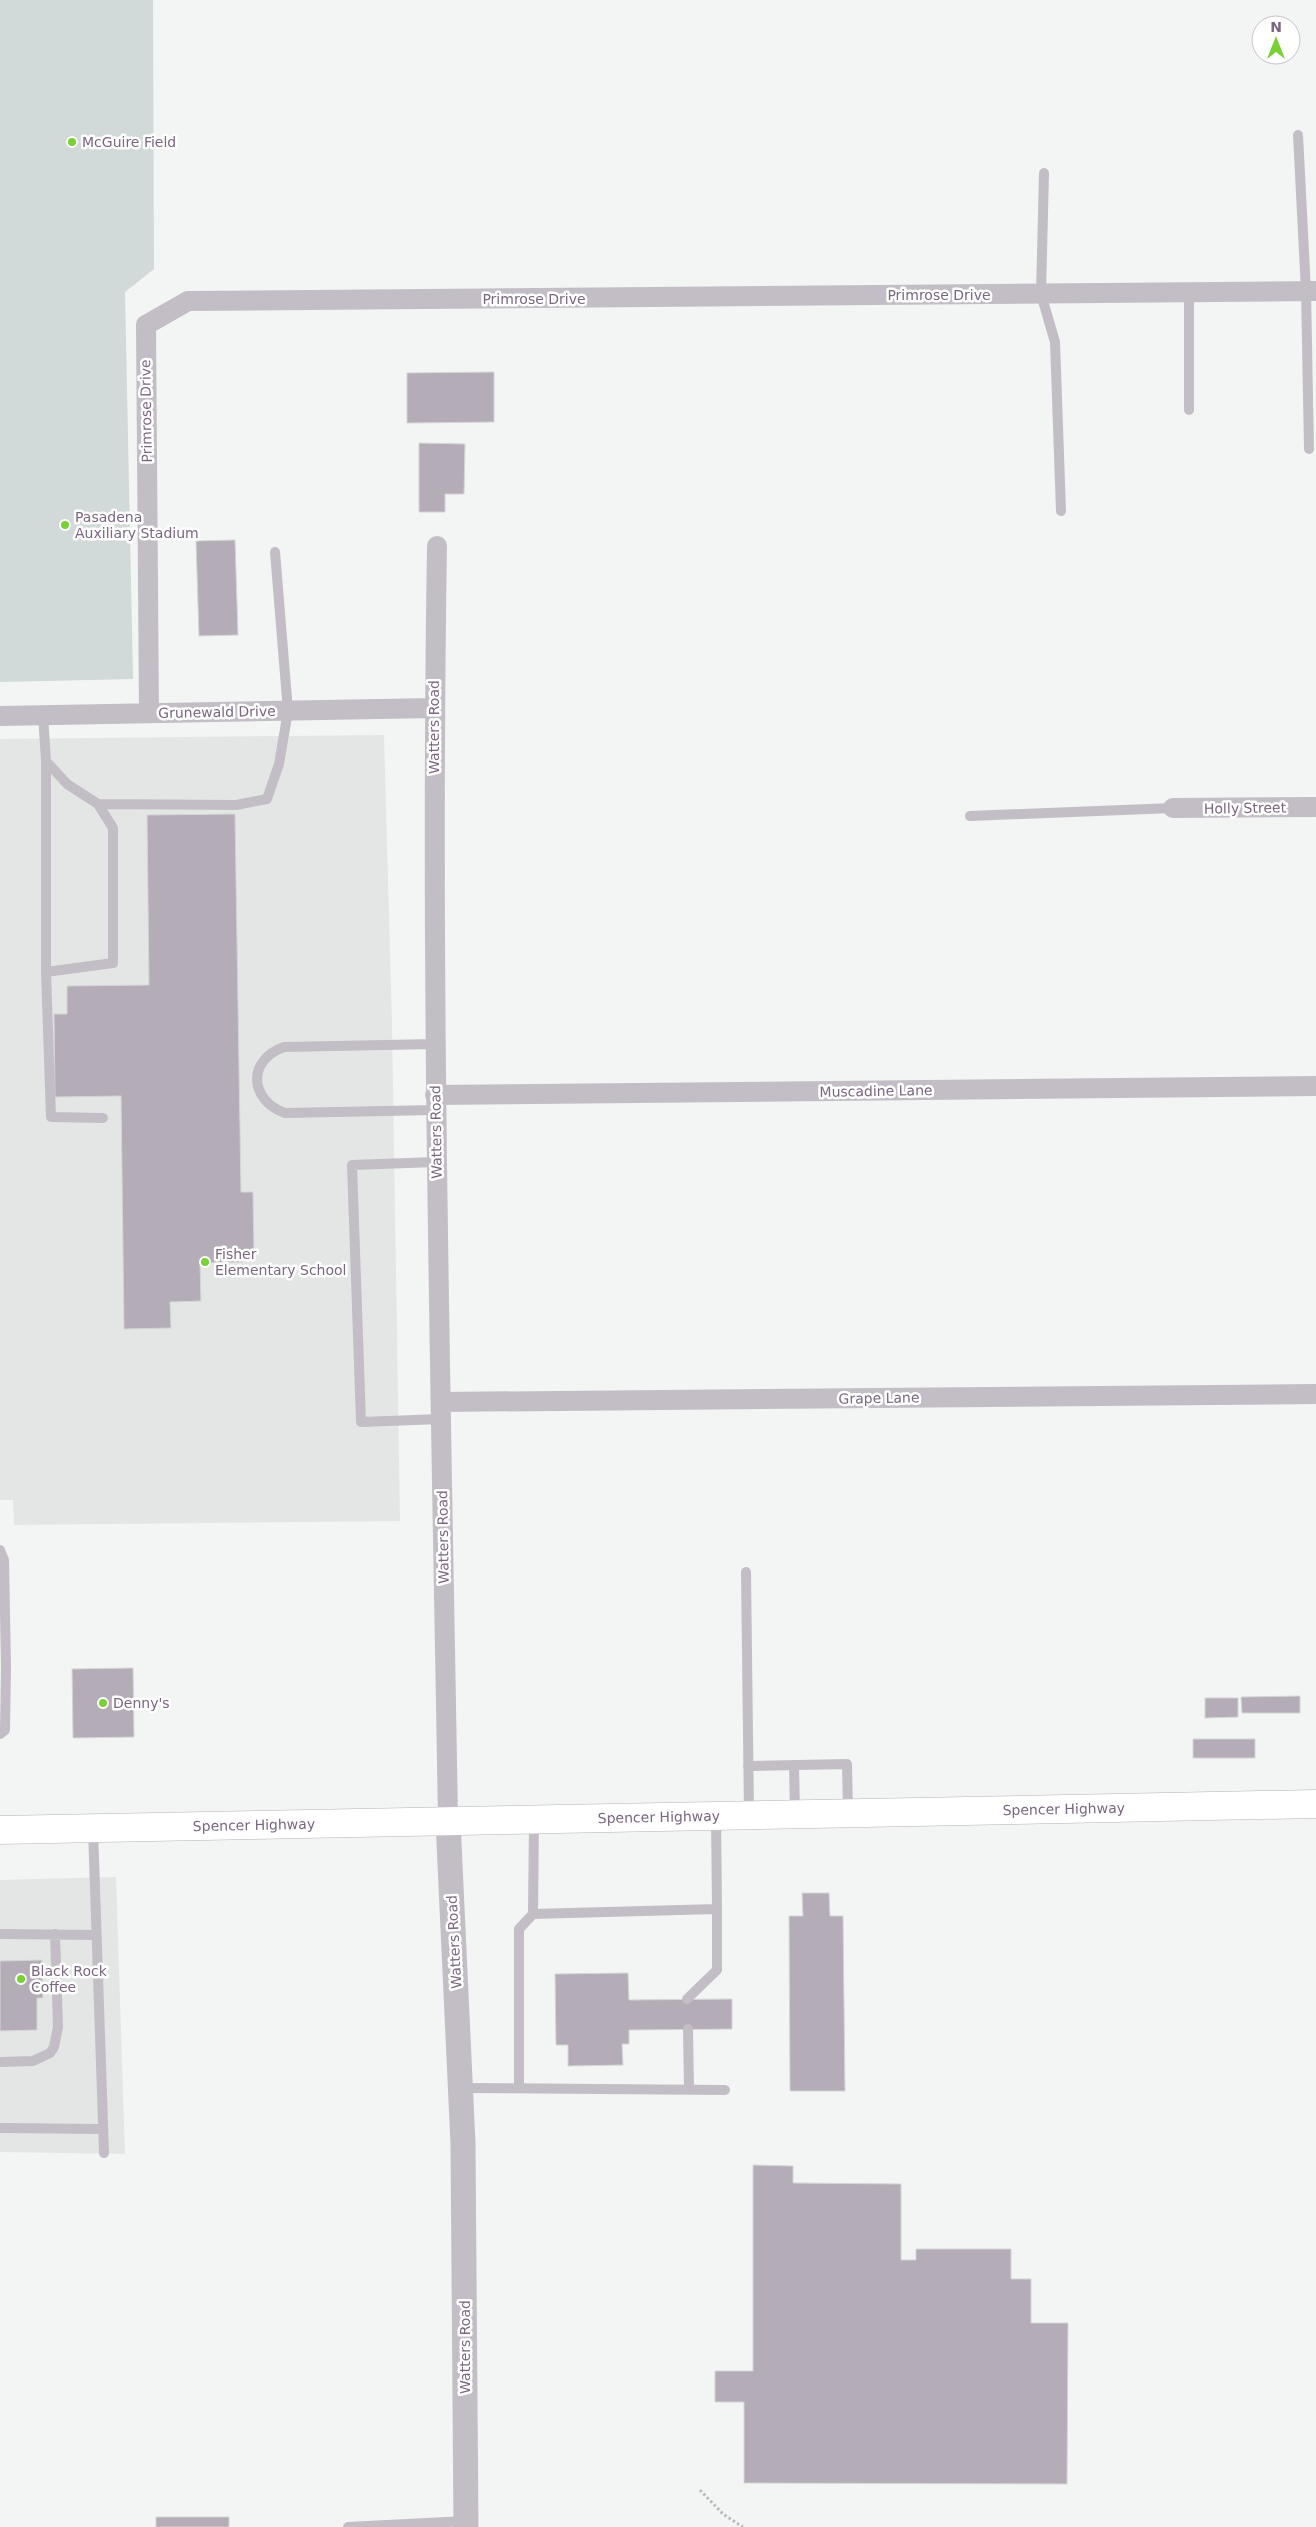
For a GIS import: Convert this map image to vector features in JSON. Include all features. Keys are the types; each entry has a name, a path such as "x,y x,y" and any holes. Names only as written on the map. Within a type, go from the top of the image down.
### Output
{"main road":[{"name":"Spencer Highway","path":"0,1830 1316,1804"}],"street":[{"name":"Primrose Drive","path":"149,713 146,325 188,301 1311,291"},
{"name":"Watters Road","path":"436,546 434,708 435,1103 448,1821 463,2144 466,2524"},
{"name":"Grunewald Drive","path":"0,716 434,708"},
{"name":"Holly Street","path":"1173,808 1316,807"},
{"name":"Muscadine Lane","path":"435,1103 1316,1086"},
{"name":"Grape Lane","path":"441,1411 1316,1394"}],"lane":[{"path":"1298,135 1311,291 1309,449"},
{"path":"1044,174 1041,294 1055,342 1060,511"},
{"path":"1189,292 1189,410"},
{"path":"98,804 236,805 267,799 279,764 288,711 275,552"},
{"path":"44,715 46,761 46,972 51,1117 103,1118"},
{"path":"46,761 67,784 98,804 113,828 113,963 46,972"},
{"path":"970,816 1173,808"},
{"path":"435,1044 284,1047 266,1057 257,1075 261,1095 267,1103 285,1113 435,1103"},
{"path":"436,1162 352,1165 361,1422 441,1411"},
{"path":"0,1550 4,1560 6,1667 5,1730 0,1734"},
{"path":"746,1572 748,1816"},
{"path":"748,1766 847,1764 848,1814"},
{"path":"794,1765 795,1815"},
{"path":"687,1999 717,1970 716,1816"},
{"path":"533,1914 534,1820"},
{"path":"93,1828 104,2153"},
{"path":"519,2088 518,1928 533,1914 717,1909"},
{"path":"0,1934 96,1935"},
{"path":"0,2062 33,2061 50,2053 54,2047 58,2027 55,1934"},
{"path":"688,2029 689,2089"},
{"path":"460,2088 725,2090"},
{"path":"0,2128 104,2129"},
{"path":"348,2527 466,2524"}],"path":[{"path":"700,2490 723,2514 743,2527"}],"shaded area":[{"path":"0,0 153,0 154,269 125,292 133,679 0,682"},
{"name":"Fisher Elementary School","path":"384,735 392,1024 400,1521 14,1525 13,1500 0,1500 0,739"},
{"path":"116,1877 125,2154 0,2152 0,1880"}],"building":[{"path":"494,372 494,422 407,423 407,373"},
{"path":"419,443 465,444 464,494 445,494 445,512 419,512"},
{"path":"235,540 238,635 199,636 196,541"},
{"path":"235,814 241,1192 253,1192 254,1251 242,1252 242,1262 200,1263 201,1301 170,1302 171,1328 124,1329 121,1096 55,1097 54,1014 67,1014 67,986 149,985 147,815"},
{"name":"Denny's","path":"133,1668 134,1737 73,1738 72,1669"},
{"path":"1300,1696 1300,1713 1242,1713 1241,1697"},
{"path":"1205,1698 1238,1698 1238,1717 1205,1718"},
{"path":"1193,1739 1255,1739 1255,1758 1193,1758"},
{"path":"802,1893 829,1893 830,1916 843,1916 845,2091 790,2091 789,1916 803,1916"},
{"name":"Black Rock Coffee","path":"42,1960 43,1998 37,1998 37,2030 0,2031 0,1961"},
{"path":"628,1973 629,2000 732,1999 732,2029 629,2030 629,2044 622,2044 623,2065 568,2066 568,2045 556,2045 555,1974"},
{"path":"753,2165 793,2166 793,2183 901,2184 901,2260 916,2260 916,2249 1011,2249 1011,2279 1031,2279 1031,2323 1068,2323 1067,2484 744,2483 744,2402 715,2402 715,2371 753,2371"},
{"path":"156,2517 229,2517 229,2527 156,2527"}],"place":[{"name":"McGuire Field","path":"72,142"},
{"name":"Pasadena Auxiliary Stadium","path":"65,525"},
{"name":"Fisher Elementary School","path":"205,1262"},
{"name":"Denny's","path":"103,1703"},
{"name":"Black Rock Coffee","path":"21,1979"}]}
